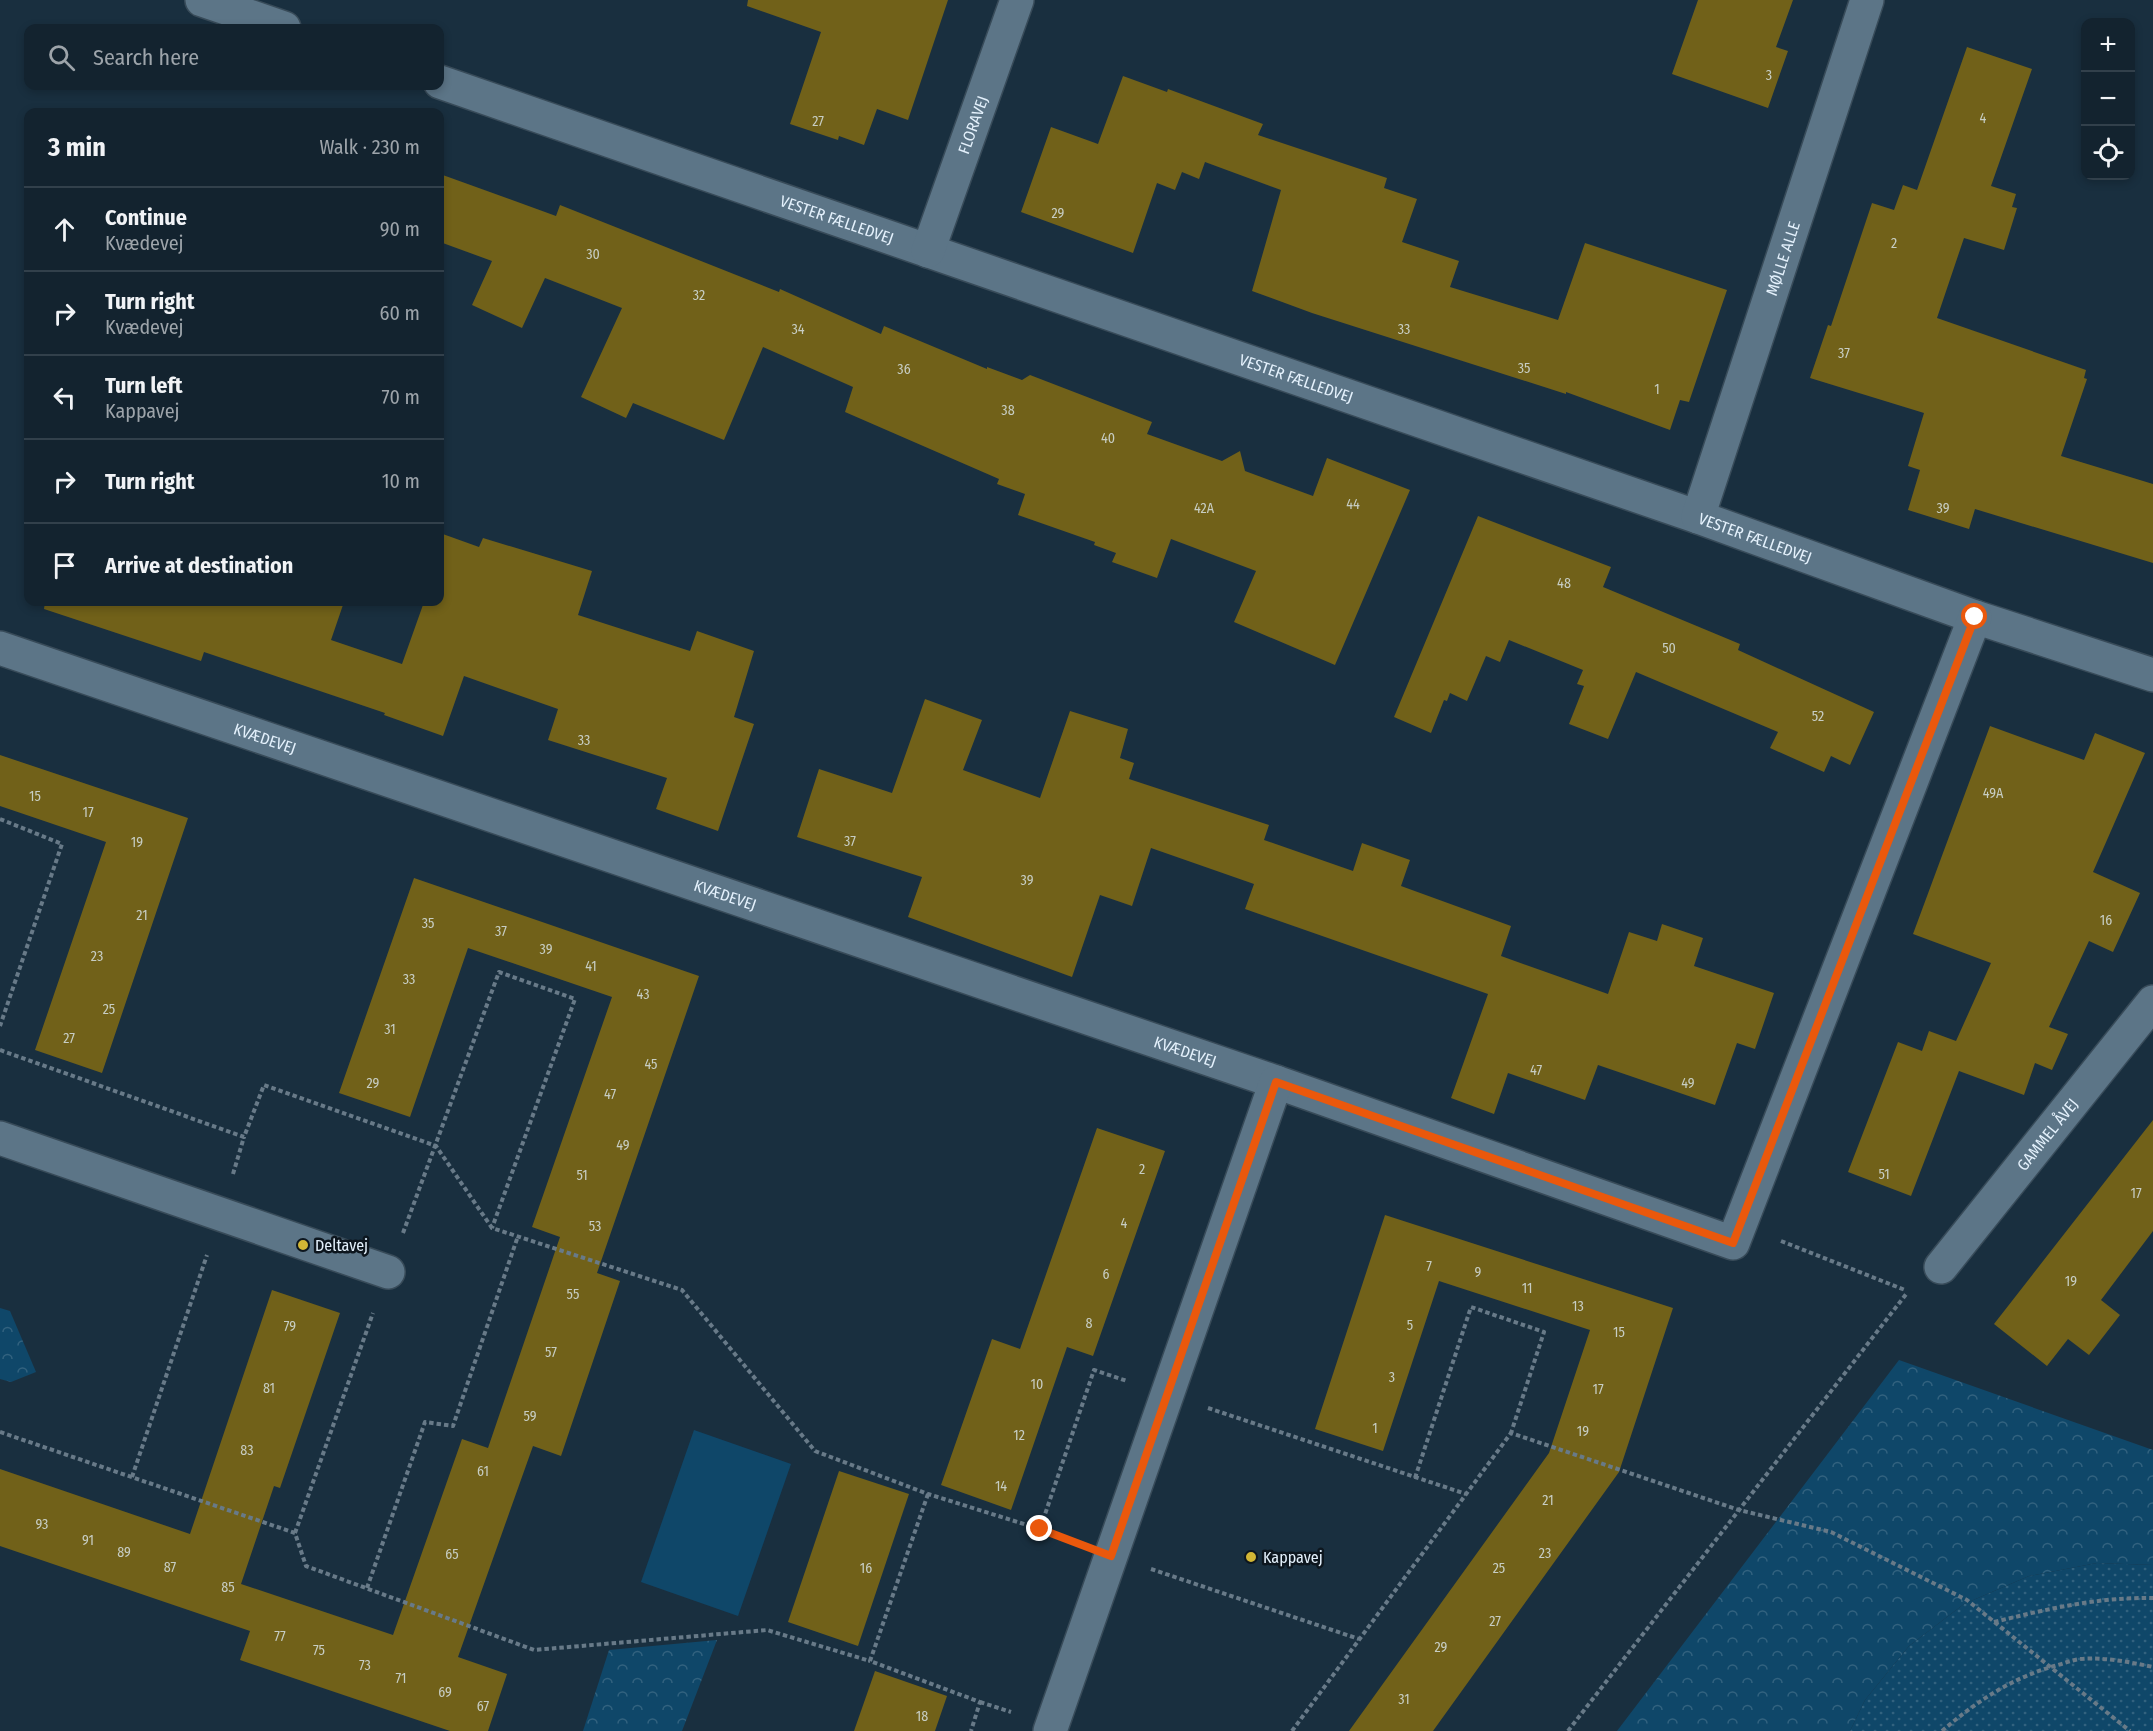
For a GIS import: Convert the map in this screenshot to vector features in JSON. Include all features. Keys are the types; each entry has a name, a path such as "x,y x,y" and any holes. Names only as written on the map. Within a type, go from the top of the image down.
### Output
{"street":[{"path":"202,0 272,24"},
{"name":"FLORAVEJ","path":"928,251 1017,0"},
{"name":"MØLLE ALLE","path":"1698,517 1868,0"},
{"name":"VESTER FÆLLEDVEJ","path":"444,83 1698,517 1975,617 2153,675"},
{"name":"KVÆDEVEJ","path":"0,648 1276,1082 1733,1243 1975,617"},
{"name":"GAMMEL ÅVEJ","path":"1941,1267 2153,1002"},
{"path":"1050,1731 1276,1082"},
{"path":"0,1137 388,1272"}],"path":[{"path":"0,819 62,844 0,1026"},
{"path":"492,1228 575,999 499,972 295,1533 306,1566 534,1650 767,1630 870,1660 980,1702 971,1731"},
{"path":"0,1050 244,1137"},
{"path":"132,1477 221,1214 244,1137 264,1085 436,1146 492,1228 682,1290 815,1451 928,1494 870,1660"},
{"path":"1568,1731 1907,1291 1741,1225"},
{"path":"367,1588 424,1422 453,1426 518,1236"},
{"path":"1292,1731 1511,1433 1544,1332 1472,1307 1416,1478"},
{"path":"0,1432 295,1533"},
{"path":"1511,1433 1739,1510 1831,1532 1967,1600 2130,1731"},
{"path":"1040,1529 1111,1556 1359,1639"},
{"path":"1994,1622 2068,1604 2111,1598 2153,1598"},
{"path":"1942,1731 1987,1696 2021,1677 2050,1667 2078,1659 2110,1659 2153,1667"}],"green space":[{"path":"0,1308 10,1311 36,1372 11,1382 0,1379"},
{"path":"1899,1360 2153,1450 2153,1565 2097,1563 2029,1576 1964,1604 1909,1646 1865,1700 1850,1731 1617,1731"},
{"path":"694,1430 791,1464 738,1616 641,1582"},
{"path":"2097,1563 2153,1565 2153,1731 1850,1731 1865,1700 1909,1646 1964,1604 2029,1576"},
{"path":"717,1640 682,1731 583,1731 609,1650"}],"building":[{"path":"748,0 948,0 908,120 877,109 864,145 839,136 838,140 790,124 821,32 747,6"},
{"path":"1698,0 1793,0 1776,47 1788,51 1768,108 1672,74"},
{"path":"1967,47 2032,69 1991,186 2016,194 2012,207 2017,208 2004,250 1964,238 1937,318 2086,370 2084,378 2087,379 2061,456 2153,484 2153,563 1975,509 1969,529 1908,510 1920,470 1908,466 1924,413 1810,378 1828,325 1831,326 1872,203 1894,210 1903,185 1917,190"},
{"path":"1123,76 1167,92 1168,89 1263,124 1258,135 1387,178 1384,188 1417,199 1402,242 1459,261 1450,287 1558,320 1585,243 1727,290 1689,402 1680,400 1670,430 1566,392 1566,394 1312,313 1252,291 1281,190 1205,162 1199,179 1182,172 1175,190 1157,183 1133,253 1021,212 1051,127 1098,144"},
{"path":"444,175 556,216 560,205 779,292 780,289 881,334 884,326 987,369 987,367 1022,380 1030,375 1152,422 1147,434 1222,461 1240,451 1245,471 1313,496 1327,458 1410,490 1335,665 1234,622 1256,571 1171,539 1157,578 1112,562 1116,553 1094,545 1095,542 1018,515 1025,494 997,484 999,479 845,412 853,387 763,347 724,440 633,403 626,418 581,397 622,308 545,278 522,328 472,305 492,261 444,243"},
{"path":"1478,516 1611,567 1603,587 1740,644 1738,650 1874,712 1850,765 1831,756 1824,772 1770,748 1778,732 1636,672 1608,739 1569,724 1584,686 1577,684 1583,670 1509,640 1500,662 1486,656 1467,701 1450,693 1447,701 1444,700 1431,733 1394,717"},
{"path":"444,534 479,547 483,538 592,571 578,615 690,651 697,631 754,651 734,717 754,724 718,831 656,809 667,778 548,740 558,709 464,676 443,736 384,715 385,713 204,652 201,661 44,609 44,606 343,606 331,640 402,664 423,606 444,606"},
{"path":"925,699 982,720 963,770 1040,798 1070,711 1128,729 1120,758 1134,763 1129,779 1269,825 1264,840 1353,871 1362,843 1410,860 1401,886 1511,926 1501,956 1608,994 1629,932 1657,941 1662,924 1703,938 1694,966 1774,993 1755,1049 1737,1043 1715,1105 1598,1065 1585,1100 1508,1073 1494,1114 1451,1098 1488,994 1245,909 1254,884 1151,848 1132,906 1100,895 1072,977 908,917 922,877 797,837 819,769 892,793"},
{"path":"1990,726 2084,760 2095,733 2145,753 2093,872 2140,893 2113,952 2089,941 2049,1027 2068,1034 2052,1070 2035,1063 2024,1095 1959,1071 1911,1196 1848,1172 1898,1042 1922,1051 1929,1031 1956,1041 1991,963 1913,934"},
{"path":"0,755 188,818 102,1073 35,1050 106,842 0,806"},
{"path":"414,878 699,976 597,1273 620,1281 561,1456 533,1446 458,1657 507,1674 488,1731 450,1731 240,1660 250,1631 0,1546 0,1469 190,1534 272,1290 340,1313 280,1488 274,1486 241,1584 393,1635 462,1439 488,1448 560,1237 532,1227 612,997 468,948 410,1117 339,1093"},
{"path":"2153,1120 2153,1231 2101,1300 2120,1315 2089,1355 2068,1339 2047,1366 1994,1324"},
{"path":"1097,1128 1165,1151 1093,1356 1067,1347 1011,1510 941,1485 992,1339 1020,1349"},
{"path":"1385,1215 1673,1308 1619,1472 1433,1731 1349,1731 1549,1453 1590,1330 1439,1281 1383,1451 1315,1429"},
{"path":"839,1471 909,1494 858,1646 788,1622"},
{"path":"875,1671 947,1696 935,1731 854,1731"}],"place":[{"name":"Deltavej","path":"303,1245"},
{"name":"Kappavej","path":"1251,1557"}],"route":[{"path":"1040,1529 1111,1556 1276,1082 1733,1243 1975,617"}]}
